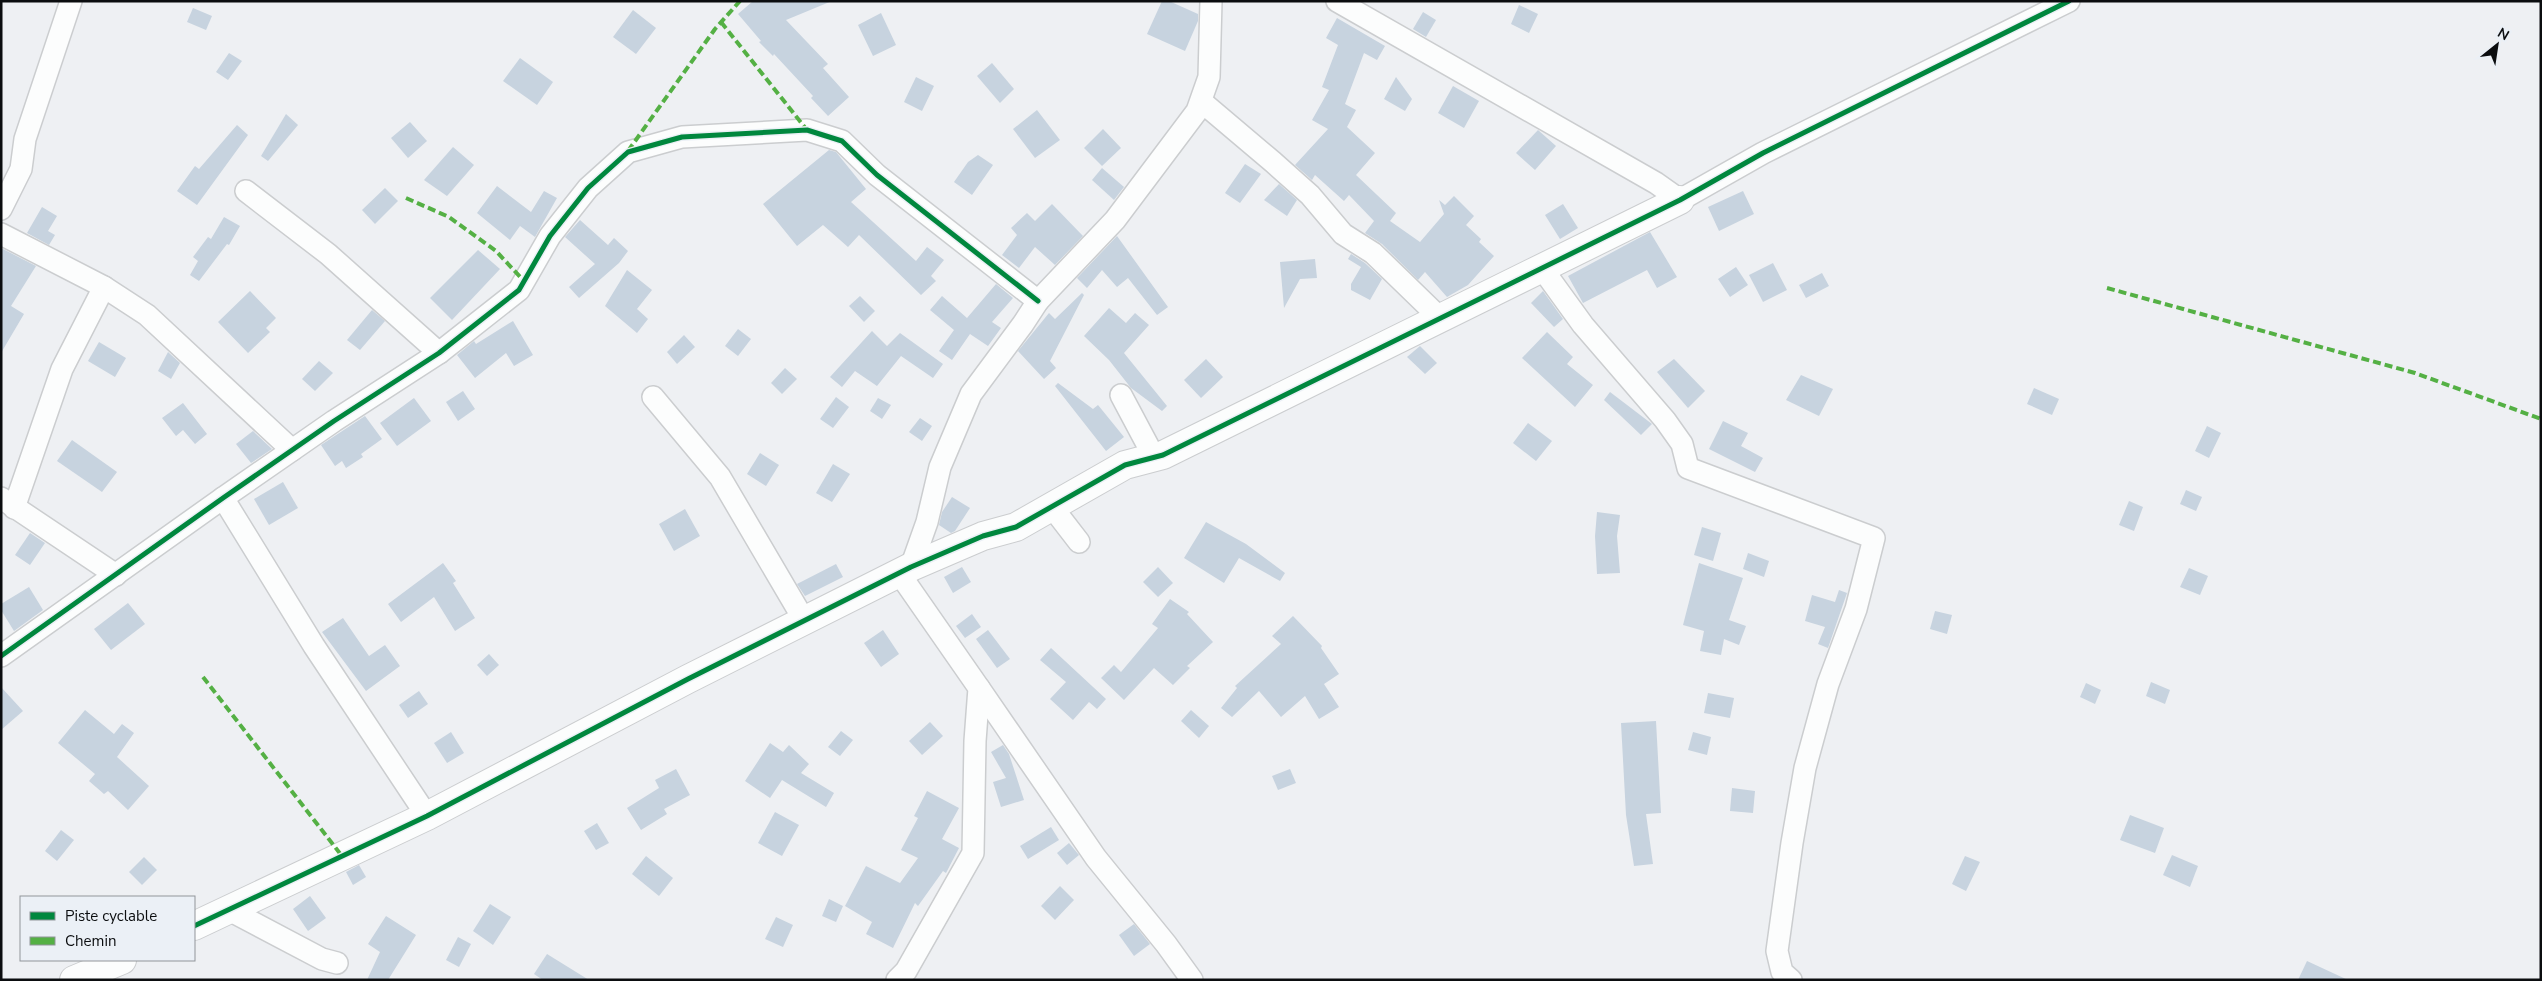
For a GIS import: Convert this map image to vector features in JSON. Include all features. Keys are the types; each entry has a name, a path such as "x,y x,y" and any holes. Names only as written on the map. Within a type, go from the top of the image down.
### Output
{"street":[{"path":"1,209 20,169 25,139 72,1"},
{"path":"905,570 927,522 940,467 971,394 1024,324 1038,301 1115,220 1202,102 1209,78 1211,1"},
{"path":"1337,1 1656,183 1680,200"},
{"path":"195,926 427,816 688,679 905,570 983,536 1016,527 1125,465 1154,457 1441,319 1541,267 1680,200 1763,153 2068,1"},
{"path":"1202,102 1298,184 1344,234 1373,253 1441,319"},
{"path":"1,656 222,498 439,353 520,290 556,229 588,188 628,152 682,137 807,130 842,141 876,175 1038,301"},
{"path":"246,191 328,254 439,353"},
{"path":"1,234 104,287 147,315 292,450"},
{"path":"1541,267 1583,325 1665,420 1682,444 1688,468 1874,538 1856,609 1828,684 1804,778 1792,843 1777,951 1782,972 1791,980"},
{"path":"104,287 62,369 8,503 116,575"},
{"path":"1121,395 1154,457"},
{"path":"653,397 720,477 804,620"},
{"path":"222,498 314,646 427,816"},
{"path":"1052,507 1079,542"},
{"path":"905,570 979,688 1096,858 1166,944 1192,980"},
{"path":"897,980 906,971 973,853 975,741 979,688"},
{"path":"229,910 322,959 337,963"},
{"path":"74,980 120,961"}],"building":[{"path":"753,1 832,1 786,20 828,64 823,68 849,97 828,116 811,98 813,96 774,54 773,56 759,42 761,41 738,14"},
{"path":"1162,1 1169,1 1198,14 1198,21 1185,51 1147,34"},
{"path":"1519,5 1538,14 1529,33 1511,24"},
{"path":"193,8 212,16 206,30 187,22"},
{"path":"633,10 656,28 636,54 613,37"},
{"path":"1423,12 1436,20 1426,37 1413,29"},
{"path":"881,13 896,45 873,56 858,25"},
{"path":"1337,18 1385,46 1377,60 1364,53 1345,104 1356,110 1347,127 1375,153 1356,175 1396,213 1390,221 1420,242 1444,214 1439,200 1445,205 1454,196 1474,216 1466,225 1481,239 1479,242 1494,256 1468,285 1447,297 1425,272 1418,280 1382,244 1365,233 1374,221 1349,195 1344,201 1315,175 1312,180 1295,165 1328,129 1312,120 1329,90 1322,87 1338,45 1326,38"},
{"path":"229,53 242,61 228,80 216,72"},
{"path":"520,58 553,82 537,105 503,81"},
{"path":"992,63 1014,89 1000,103 977,76"},
{"path":"916,77 934,86 922,111 904,102"},
{"path":"1396,77 1412,99 1405,111 1384,99"},
{"path":"1453,86 1479,101 1464,128 1438,113"},
{"path":"1037,110 1060,140 1035,158 1013,129"},
{"path":"286,114 298,125 268,161 261,156"},
{"path":"410,122 427,141 408,158 391,138"},
{"path":"237,125 248,135 197,205 177,191 195,166 199,169"},
{"path":"1103,129 1121,148 1102,166 1084,148"},
{"path":"1538,130 1556,146 1535,170 1516,153"},
{"path":"453,147 474,165 447,196 424,180"},
{"path":"829,150 836,152 866,189 851,202 916,261 927,247 944,260 931,276 936,281 921,295 859,235 848,247 823,225 797,246 763,204"},
{"path":"978,155 993,165 972,195 954,182 968,162"},
{"path":"1245,164 1261,174 1240,203 1225,193"},
{"path":"1102,168 1124,187 1114,200 1092,180"},
{"path":"1279,184 1297,200 1287,216 1264,200"},
{"path":"497,186 531,212 544,191 557,198 535,237 520,226 510,240 477,213"},
{"path":"385,188 398,201 375,224 362,210"},
{"path":"1743,191 1754,214 1719,231 1708,207"},
{"path":"1052,204 1083,236 1055,265 1035,247 1019,268 1002,255 1017,235 1011,228 1027,213 1035,221"},
{"path":"1563,204 1578,228 1560,239 1545,215"},
{"path":"42,207 57,216 48,231 55,235 49,245 27,233"},
{"path":"224,217 240,226 229,245 227,244 199,281 190,275 198,261 193,257 208,237 211,239"},
{"path":"580,220 608,245 614,238 628,251 619,263 579,298 569,287 595,264 565,237"},
{"path":"1650,232 1677,277 1657,288 1647,270 1583,303 1568,276"},
{"path":"1117,236 1168,307 1157,315 1128,278 1117,287 1102,270 1087,288 1077,278"},
{"path":"1,248 36,266 11,306 24,314 1,353"},
{"path":"478,250 500,269 452,320 430,298"},
{"path":"1351,254 1365,263 1382,279 1370,300 1351,290 1351,284 1361,267 1348,259"},
{"path":"1315,259 1317,278 1300,279 1284,308 1280,262"},
{"path":"1773,263 1787,290 1763,302 1749,275"},
{"path":"1736,267 1748,285 1730,297 1718,279"},
{"path":"627,270 652,290 637,309 648,319 637,333 605,306"},
{"path":"1822,273 1829,286 1806,298 1799,285"},
{"path":"996,284 1013,298 992,322 1001,328 988,346 970,334 952,360 939,351 954,330 930,310 942,296 967,318"},
{"path":"250,291 276,318 266,328 270,332 248,353 218,322"},
{"path":"1543,291 1563,319 1554,327 1531,303"},
{"path":"1082,293 1084,295 1050,361 1056,368 1044,379 1018,351 1049,313 1055,319"},
{"path":"860,296 875,311 864,322 849,306"},
{"path":"1109,308 1126,323 1135,313 1149,325 1124,353 1167,406 1162,411 1131,388 1109,360 1084,336"},
{"path":"372,310 385,321 360,350 347,340"},
{"path":"513,321 533,355 514,366 506,353 475,378 457,355 474,341 476,344"},
{"path":"738,329 751,339 738,356 725,346"},
{"path":"872,331 887,346 900,333 943,364 933,378 901,356 877,386 855,371 842,387 830,377"},
{"path":"1547,332 1573,357 1567,364 1593,385 1575,407 1522,358"},
{"path":"684,335 695,347 677,364 667,352"},
{"path":"99,342 126,358 115,377 88,361"},
{"path":"1420,346 1437,363 1425,374 1407,357"},
{"path":"168,352 180,363 171,379 158,371"},
{"path":"1206,359 1223,377 1201,398 1184,380"},
{"path":"1674,359 1705,391 1688,408 1657,372"},
{"path":"319,361 333,373 315,391 302,379"},
{"path":"785,368 797,379 782,394 771,383"},
{"path":"1801,375 1833,389 1819,416 1786,400"},
{"path":"1058,383 1093,409 1098,405 1124,437 1106,451 1055,386"},
{"path":"2034,388 2059,399 2052,415 2027,404"},
{"path":"463,391 475,409 458,421 446,402"},
{"path":"1610,392 1652,424 1641,435 1604,400"},
{"path":"836,397 849,407 833,428 820,419"},
{"path":"414,398 431,421 397,446 380,423"},
{"path":"878,398 891,405 882,419 870,411"},
{"path":"183,403 207,434 195,444 183,430 176,436 162,418"},
{"path":"365,416 382,439 361,454 363,457 346,468 342,461 335,466 321,445"},
{"path":"920,418 932,426 922,441 909,432"},
{"path":"1723,421 1748,433 1741,446 1763,458 1755,472 1709,449"},
{"path":"1528,423 1552,441 1536,461 1513,443"},
{"path":"2207,426 2221,433 2209,458 2195,451"},
{"path":"253,431 272,449 251,463 236,444"},
{"path":"72,440 117,472 102,492 57,461"},
{"path":"760,453 779,465 766,486 747,474"},
{"path":"833,464 850,474 832,502 816,493"},
{"path":"283,482 298,508 269,525 254,499"},
{"path":"2186,490 2202,497 2196,511 2180,504"},
{"path":"952,497 970,508 955,531 951,533 939,525 942,512"},
{"path":"2129,501 2143,507 2134,531 2119,525"},
{"path":"685,509 700,536 674,551 659,524"},
{"path":"1597,512 1620,515 1617,536 1620,573 1597,574 1595,536"},
{"path":"1206,522 1246,544 1285,573 1280,581 1239,558 1224,583 1184,558"},
{"path":"1702,527 1721,533 1713,561 1694,555"},
{"path":"30,533 45,543 30,565 15,555"},
{"path":"1748,553 1769,561 1764,577 1743,569"},
{"path":"443,563 456,581 453,583 475,618 455,631 434,597 401,622 388,604"},
{"path":"1699,563 1743,578 1729,620 1746,626 1739,645 1724,639 1721,655 1700,651 1704,631 1683,625"},
{"path":"836,564 843,577 805,596 797,584"},
{"path":"962,567 971,582 953,593 944,577"},
{"path":"1158,567 1173,583 1158,597 1143,582"},
{"path":"2189,568 2208,576 2200,595 2180,587"},
{"path":"29,587 43,610 14,631 1,610 1,604"},
{"path":"1839,590 1847,593 1828,648 1818,644 1825,627 1805,621 1812,595 1835,602"},
{"path":"1170,599 1189,612 1187,614 1213,642 1187,666 1190,668 1173,685 1154,668 1124,700 1101,678 1114,665 1121,672 1158,628 1152,624"},
{"path":"128,603 145,624 111,650 94,629"},
{"path":"1935,611 1952,615 1947,634 1930,629"},
{"path":"972,614 981,627 965,638 956,626"},
{"path":"1293,616 1322,646 1321,648 1339,674 1324,684 1339,707 1319,719 1305,696 1281,717 1259,691 1232,717 1221,708 1237,688 1235,686 1281,644 1272,636"},
{"path":"343,618 369,656 385,645 400,666 366,691 322,632"},
{"path":"883,630 899,654 881,667 864,643"},
{"path":"988,630 1010,659 997,668 976,639"},
{"path":"1051,648 1106,699 1097,709 1089,702 1073,720 1050,699 1066,682 1040,660"},
{"path":"489,654 499,665 487,676 477,665"},
{"path":"2151,682 2170,690 2165,704 2146,696"},
{"path":"2086,683 2101,690 2095,704 2080,697"},
{"path":"1,687 23,711 1,730"},
{"path":"419,691 428,704 408,718 399,705"},
{"path":"1708,693 1734,698 1730,718 1704,713"},
{"path":"85,710 114,734 122,724 134,733 117,757 149,786 128,810 108,791 104,794 89,781 95,774 58,743"},
{"path":"1191,710 1209,726 1199,738 1181,721"},
{"path":"1656,721 1661,813 1646,814 1653,864 1634,866 1626,815 1621,723"},
{"path":"930,722 943,736 922,755 909,741"},
{"path":"841,731 853,740 840,756 828,747"},
{"path":"451,732 464,753 447,763 434,743"},
{"path":"1693,732 1711,737 1707,755 1688,750"},
{"path":"770,743 783,752 789,745 809,764 801,773 834,793 826,807 782,780 770,798 745,781"},
{"path":"1003,745 1009,754 1024,800 1001,807 993,782 1006,778 991,752"},
{"path":"676,769 690,795 664,809 667,814 641,830 627,808 659,788 655,780"},
{"path":"1290,769 1296,783 1278,790 1272,776"},
{"path":"1732,788 1755,791 1753,813 1730,811"},
{"path":"927,791 959,808 942,839 959,848 946,873 943,871 918,906 915,903 893,948 866,934 872,922 845,906 866,866 900,883 918,858 901,850 918,818 914,816"},
{"path":"775,812 799,825 782,856 758,843"},
{"path":"2130,815 2164,828 2155,853 2120,840"},
{"path":"597,823 609,843 596,850 584,831"},
{"path":"1051,827 1059,840 1028,859 1020,846"},
{"path":"61,830 74,840 57,861 45,851"},
{"path":"1069,843 1079,855 1067,865 1057,853"},
{"path":"2172,855 2198,866 2190,887 2163,875"},
{"path":"646,856 673,878 659,896 632,874"},
{"path":"1965,856 1980,862 1966,891 1952,884"},
{"path":"144,857 157,870 142,885 129,872"},
{"path":"359,865 366,877 353,885 346,872"},
{"path":"1060,886 1074,900 1055,920 1041,906"},
{"path":"310,896 326,918 308,931 293,909"},
{"path":"829,899 843,906 836,922 822,916"},
{"path":"490,904 511,917 493,945 473,931"},
{"path":"386,916 416,935 388,980 367,980 380,952 368,944"},
{"path":"776,917 793,925 783,947 765,939"},
{"path":"1134,924 1150,944 1134,956 1119,935"},
{"path":"458,937 471,944 459,967 446,960"},
{"path":"547,954 589,980 543,980 534,974"},
{"path":"2307,961 2348,980 2298,980"}],"marked path":[{"path":"628,151 715,29 740,1"},
{"path":"721,22 807,130"},
{"path":"406,198 449,217 496,251 524,281"},
{"path":"2107,288 2415,373 2541,419"},
{"path":"203,677 342,856"}],"cycle path":[{"path":"195,926 427,816 688,679 911,567 983,536 1016,527 1125,465 1163,455 1680,200 1763,153 2069,1"},
{"path":"1,656 334,421 439,353 519,290 550,236 588,188 628,152 682,137 807,130 842,141 877,175 1038,301"}]}
